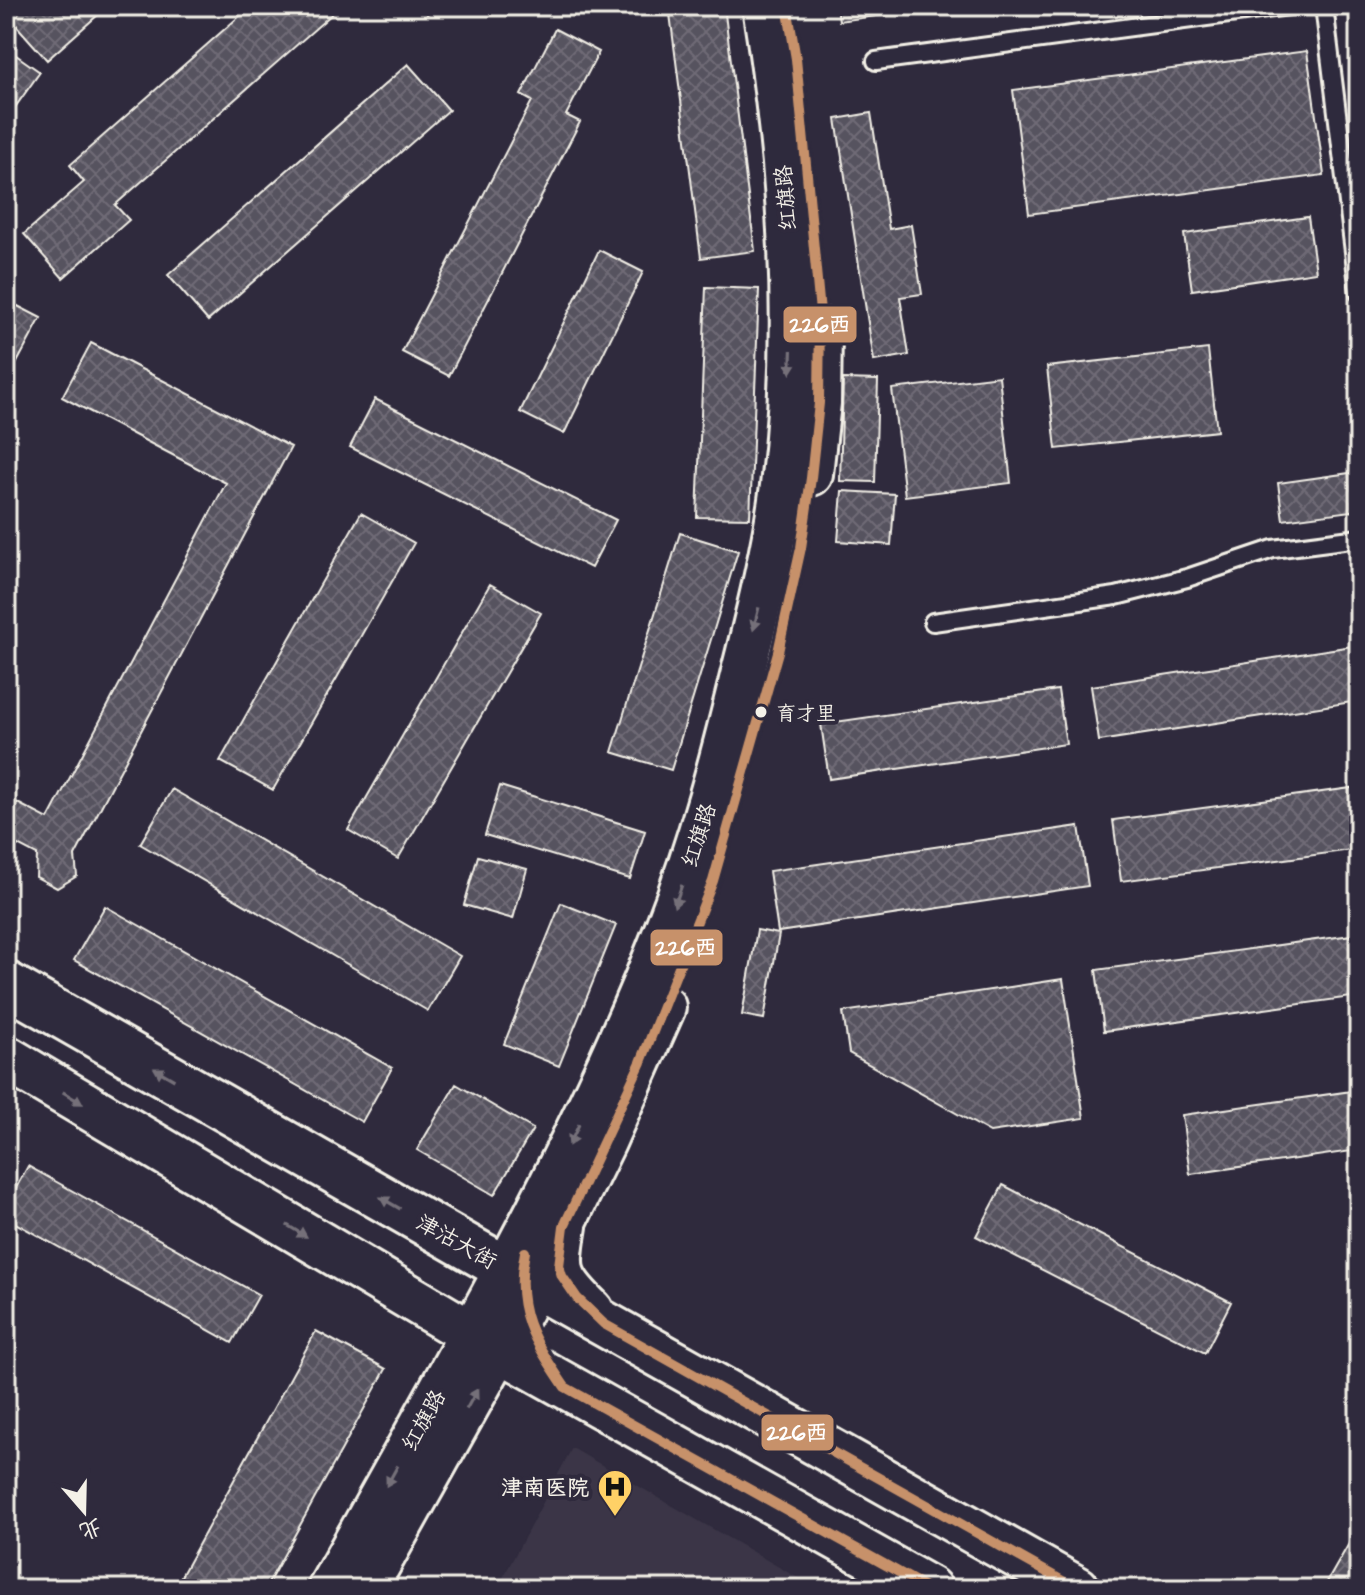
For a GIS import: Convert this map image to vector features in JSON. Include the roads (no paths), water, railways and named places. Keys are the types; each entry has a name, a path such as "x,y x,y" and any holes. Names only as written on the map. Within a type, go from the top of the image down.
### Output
{"main road":[{"name":"红旗路","path":"329,1589 521,1284 668,926 707,811 772,547 782,486 789,401 793,284 772,59 764,6"},
{"name":"红旗路","path":"550,1219 641,1062 713,881 778,652 801,548 819,403 820,312 796,59 787,6"},
{"name":"津沽大街","path":"6,984 521,1284 604,1324 1077,1589"},
{"path":"6,1058 565,1387 929,1589"},
{"path":"550,1219 562,1276 577,1298 604,1324"},
{"path":"521,1284 541,1349 565,1387"},
{"name":"红旗路","path":"365,1589 485,1340"}],"lane":[{"path":"876,61 1289,6"},
{"path":"1324,6 1359,293"},
{"path":"933,622 1116,596 1187,578 1273,549 1359,538"}],"place":[{"name":"育才里","path":"761,712"},
{"name":"津南医院","path":"615,1518"}]}
